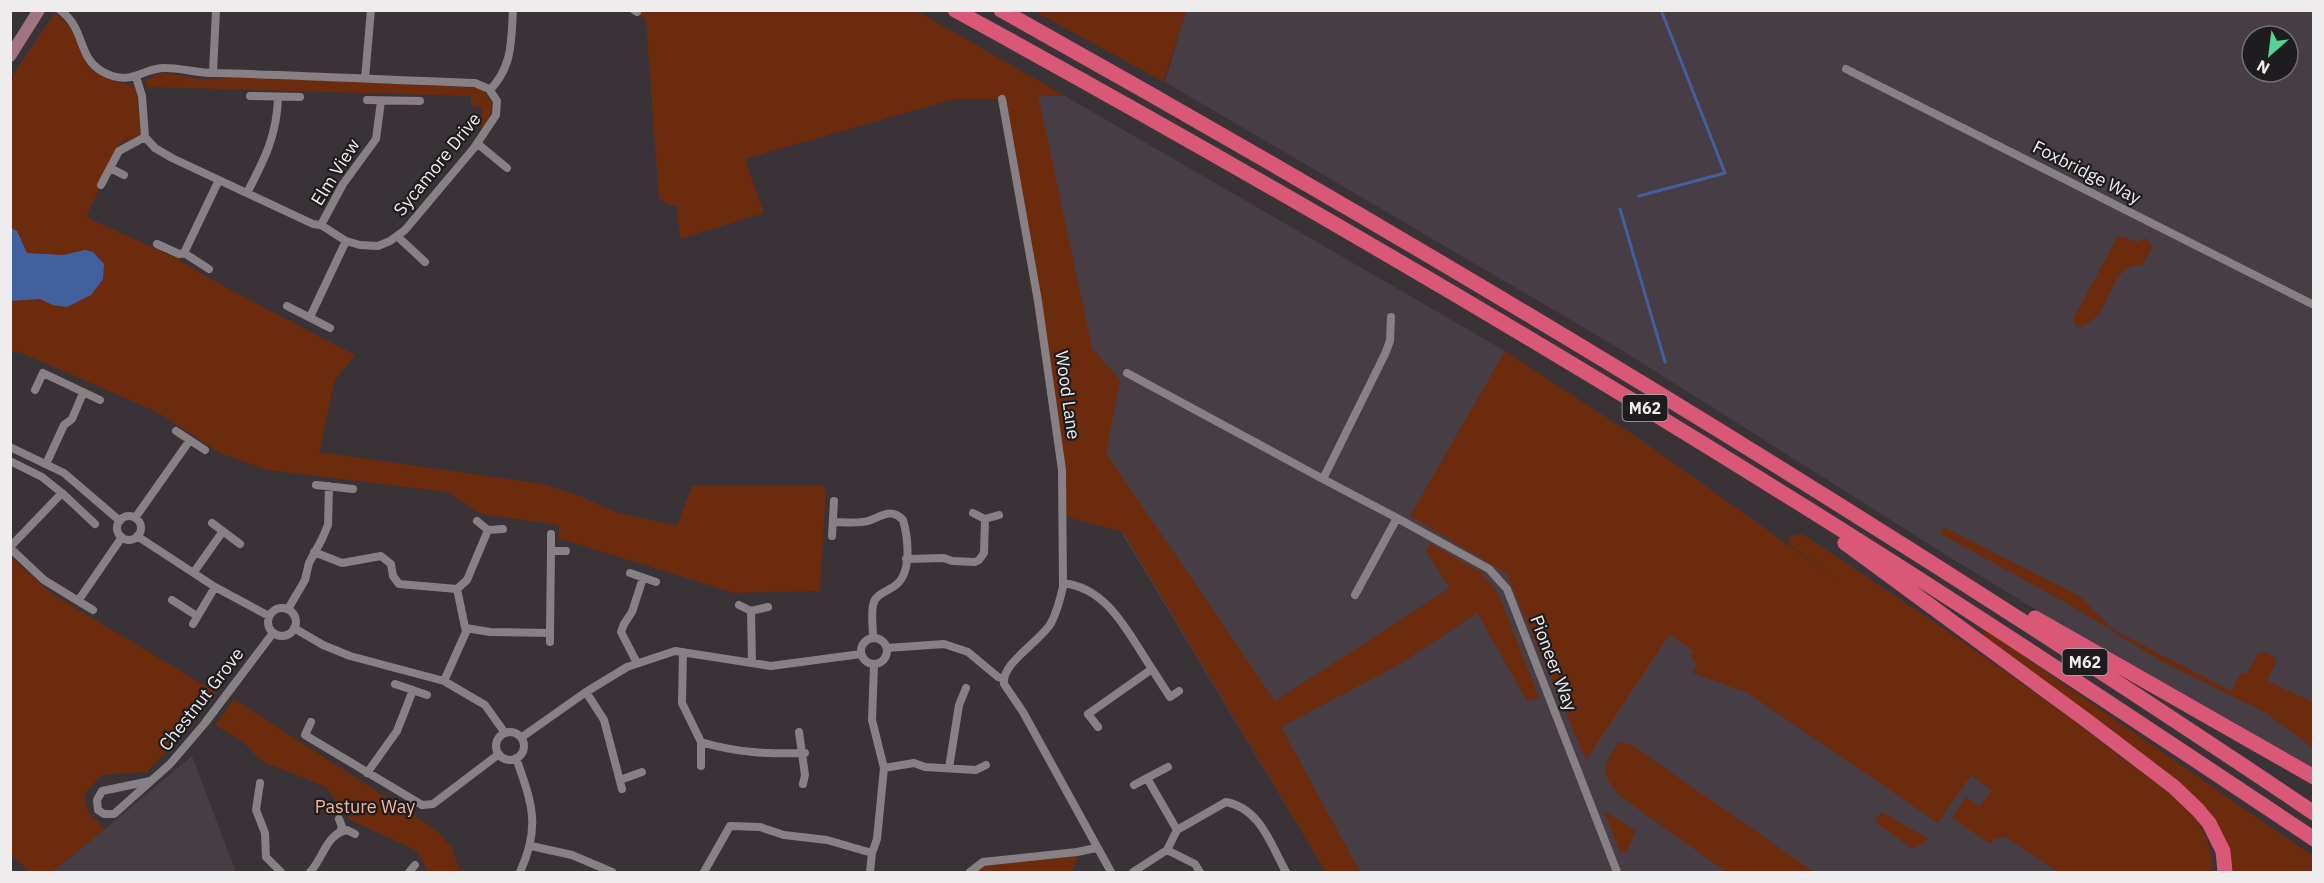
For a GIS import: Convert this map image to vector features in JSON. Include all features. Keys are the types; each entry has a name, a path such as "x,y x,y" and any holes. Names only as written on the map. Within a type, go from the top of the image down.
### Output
{"highway":[{"name":"M62","path":"956,10 1278,190 1728,459 2114,705 2313,839"},
{"name":"M62","path":"1001,10 1229,138 1612,364 1856,514 2313,813"},
{"name":"M62","path":"1728,459 1946,616 2174,787 2209,823 2223,852 2225,873"},
{"name":"M62","path":"1856,514 2313,777"}],"main road":[{"path":"10,56 39,10"}],"street":[{"name":"Sycamore Drive","path":"60,10 74,23 82,38 84,51 97,68 115,76 136,77 166,68 213,73 475,83 490,90 497,101 496,115 478,144 405,230 378,246 346,241 321,225 313,224 172,158 155,148 146,137"},
{"path":"213,73 216,10"},
{"path":"365,78 371,10"},
{"path":"490,90 502,76 507,63 513,10"},
{"name":"Foxbridge Way","path":"1846,69 2313,304"},
{"path":"101,184 119,151 146,137 142,96 136,77"},
{"path":"250,96 300,97"},
{"path":"247,193 274,134 278,120 278,97"},
{"name":"Wood Lane","path":"1002,99 1038,301 1062,470 1063,583 1059,605 1050,625 1008,668 1004,679"},
{"path":"367,100 420,101"},
{"name":"Elm View","path":"321,225 340,190 376,139 381,101"},
{"path":"478,144 507,168"},
{"path":"110,168 124,175"},
{"path":"184,253 219,180"},
{"path":"397,236 425,262"},
{"path":"310,317 346,241"},
{"path":"157,244 179,254 184,253 209,269"},
{"path":"287,306 330,328"},
{"path":"1323,478 1385,354 1390,341 1391,317"},
{"path":"35,390 43,373 100,400"},
{"name":"Pioneer Way","path":"1127,373 1489,569 1507,590 1617,873"},
{"path":"46,464 64,425 72,419 83,393"},
{"path":"176,431 205,450"},
{"path":"135,518 190,440"},
{"path":"10,447 64,473 120,520"},
{"path":"10,461 42,477 95,524"},
{"path":"316,485 353,489"},
{"path":"288,609 305,580 309,562 327,525 329,486"},
{"path":"62,493 10,548 44,580 93,610"},
{"path":"832,536 834,501"},
{"path":"833,522 867,522 887,513 903,520 906,559 903,578 877,597 873,604 873,638"},
{"path":"973,513 985,519 999,515"},
{"path":"120,520 125,517 135,518"},
{"path":"120,520 118,532 129,540 138,536 141,528 135,518"},
{"path":"1355,595 1397,518"},
{"path":"906,559 944,558 951,561 975,562 984,553 985,519"},
{"path":"477,520 488,530 503,529"},
{"path":"212,523 240,544"},
{"path":"314,552 342,563 381,556 391,564 393,576 399,584 457,589 467,580 473,561 488,530"},
{"path":"194,572 223,531"},
{"path":"550,642 551,534"},
{"path":"138,536 160,553 215,587 269,616"},
{"path":"78,602 122,537"},
{"path":"551,550 566,551"},
{"path":"630,573 656,582"},
{"path":"637,663 621,632 632,612 643,578"},
{"path":"1063,583 1080,587 1098,596 1110,606 1170,697 1179,691"},
{"path":"172,600 195,620 215,587"},
{"path":"444,681 463,644 466,628 457,589"},
{"path":"739,605 751,611 768,608"},
{"path":"278,608 288,609 296,620 294,628 285,635 273,633 268,625 269,616 278,608"},
{"path":"751,611 752,663"},
{"path":"294,628 323,645 350,656 444,681 485,705 505,733"},
{"path":"466,628 490,633 550,633"},
{"name":"Chestnut Grove","path":"150,781 102,790 97,800 98,810 104,814 114,814 170,764 205,723 273,633"},
{"path":"873,638 882,641 887,648 884,660 874,664 866,662 861,654 862,645 873,638"},
{"path":"887,648 944,644 968,652 998,677 1004,679 1004,684 1023,712 1111,873"},
{"path":"522,737 586,692 627,667 675,651 771,666 861,654"},
{"path":"683,652 682,703 701,742 701,766"},
{"path":"870,873 872,853 877,839 884,768 872,720 874,664"},
{"path":"1098,727 1088,714 1152,669"},
{"path":"395,684 428,695"},
{"path":"950,768 959,705 966,688"},
{"path":"367,773 397,731 413,690"},
{"path":"586,692 604,720 621,784 642,772"},
{"path":"311,722 305,735 410,800 422,805 433,804 499,754"},
{"path":"514,732 522,737 524,749 516,758 505,759 499,754 497,742 505,733 514,732"},
{"path":"799,732 805,775 803,784"},
{"path":"701,742 716,747 764,755 803,753"},
{"path":"516,758 527,788 533,818 531,846 520,873"},
{"path":"884,768 914,763 925,767 976,770 987,765"},
{"path":"1134,785 1168,767"},
{"path":"1147,778 1177,830"},
{"path":"260,783 256,810 265,833 266,857 281,873"},
{"path":"1133,873 1167,850 1177,830 1226,802 1246,808 1255,816 1286,873"},
{"path":"339,819 342,827 340,832"},
{"path":"704,873 730,826 760,827 784,835 827,840 872,853"},
{"path":"310,873 326,845 340,832 348,830 355,834"},
{"path":"531,846 572,855 612,873"},
{"path":"970,873 983,862 1096,848"},
{"path":"1167,850 1195,864 1200,873"}],"shaded area":[{"path":"1186,11 2313,11 2313,770 2155,682 1951,558 1615,346 1165,82"},
{"path":"1038,95 1065,96 1505,351 1645,443 1958,666 2208,872 1326,872 1086,474"},
{"path":"192,756 236,872 52,872 105,829"}],"green space":[{"path":"634,11 917,11 1065,96 1038,95 1092,348 1120,380 1106,453 1275,701 1450,588 1426,551 1430,543 1482,573 1498,593 1539,698 1527,701 1477,613 1400,664 1281,727 1360,872 1326,872 1123,532 1067,517 1002,99 954,99 745,159 764,213 680,239 677,207 659,200 646,19"},
{"path":"1034,11 1186,11 1164,82"},
{"path":"55,13 72,30 84,59 92,70 136,87 141,135 121,143 86,217 176,258 219,284 355,355 335,380 319,452 544,484 585,498 615,512 677,526 692,486 826,486 820,591 734,593 558,538 559,525 481,514 447,492 267,470 220,453 159,413 11,350 10,79"},
{"path":"163,73 202,79 264,77 480,88 490,100 492,110 481,134 482,107 471,106 471,96 146,87 146,80"},
{"path":"2118,236 2138,242 2147,238 2152,248 2142,265 2133,266 2120,275 2096,317 2082,327 2076,326 2073,319"},
{"path":"1505,351 1645,443 1836,579 1789,544 1790,536 1802,534 2037,694 2158,784 2190,812 2207,840 2213,872 2058,872 2006,837 1994,839 1990,844 1952,818 1966,797 1980,807 1992,790 1971,775 1938,823 1748,693 1693,673 1697,664 1690,657 1694,652 1670,634 1586,760 1506,573 1410,516"},
{"path":"1944,527 2081,597 2112,629 2231,691 2242,672 2247,674 2258,653 2265,652 2277,659 2267,681 2313,702 2313,748 2266,713 2159,660 2075,608 1941,534"},
{"path":"11,557 52,594 216,692 189,728 147,772 101,775 84,795 88,812 105,829 52,872 30,872 11,855"},
{"path":"1978,625 2313,856 2313,872 2231,872 2217,824 1988,639"},
{"name":"Pasture Way","path":"234,699 435,829 452,848 459,869 463,872 428,872 417,851 350,820 326,787 261,761 244,743 215,725"},
{"path":"1619,742 1633,746 1814,872 1726,872 1620,796 1609,781 1605,769"},
{"path":"1604,811 1636,831 1626,852 1620,853"},
{"path":"1881,812 1929,839 1913,849 1875,822"},
{"path":"1081,851 1071,872 970,872 976,867"}],"water":[{"path":"11,228 17,231 27,253 63,255 85,250 93,252 104,264 103,279 91,295 67,307 53,305 40,299 11,301"}],"waterway":[{"path":"1639,196 1725,173 1661,10"},
{"path":"1620,209 1665,362"}]}
